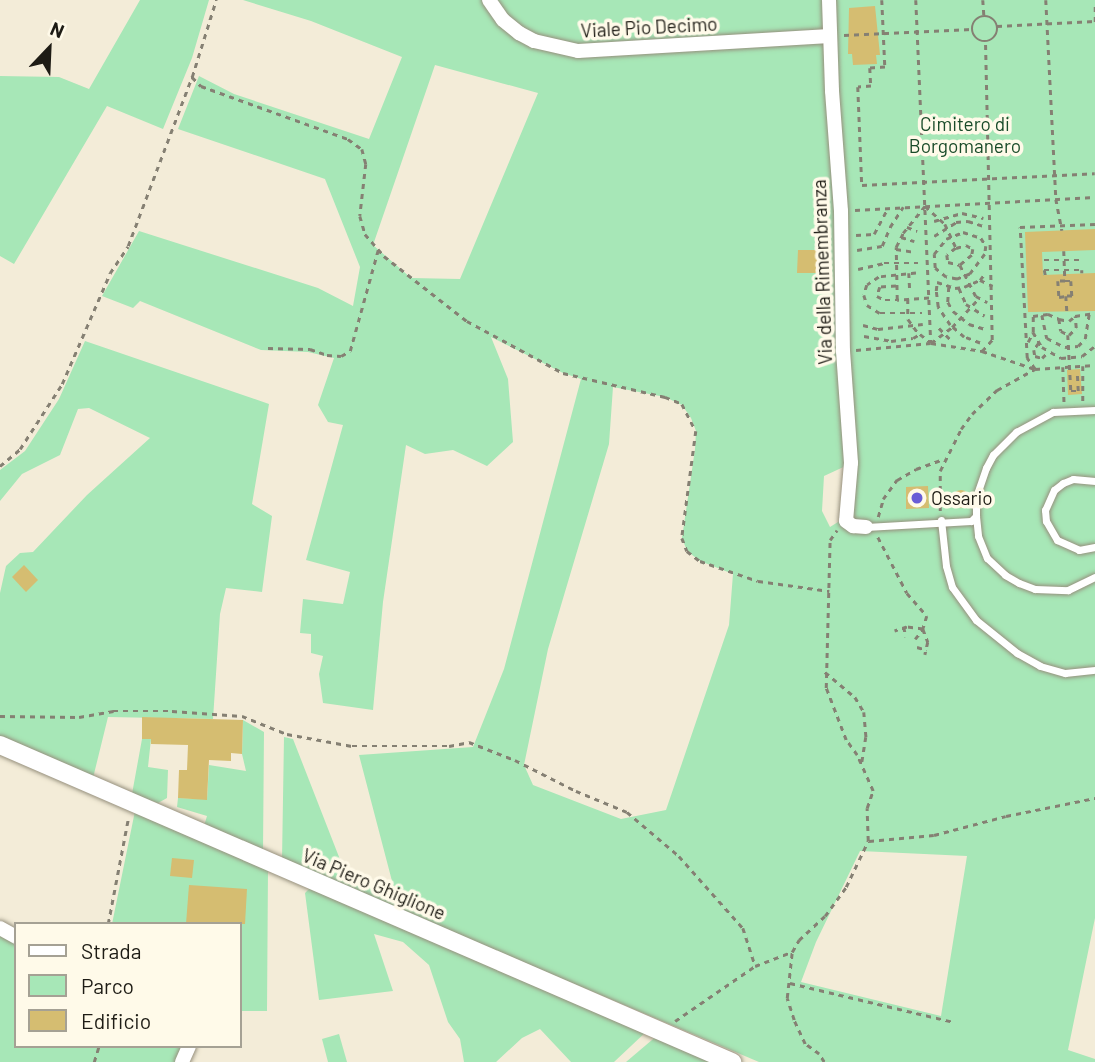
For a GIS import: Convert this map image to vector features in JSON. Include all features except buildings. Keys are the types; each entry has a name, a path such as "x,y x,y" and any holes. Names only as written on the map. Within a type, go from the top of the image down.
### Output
{"street":[{"name":"Viale Pio Decimo","path":"489,0 503,20 519,33 534,41 578,51 830,36"},
{"name":"Via della Rimembranza","path":"829,0 841,211 843,351 851,463 846,517"},
{"path":"846,517 850,525 871,527"},
{"name":"Via Piero Ghiglione","path":"0,745 732,1062"}],"lane":[{"path":"1095,410 1053,412 1016,432 993,455 976,497 978,536 986,558 1012,579 1035,589 1052,591 1084,585 1095,577"},
{"path":"1095,481 1073,479 1063,483 1048,500 1045,510 1046,521 1057,540 1079,550 1095,547"},
{"path":"871,527 971,521 976,516"},
{"path":"941,522 946,566 952,587 976,620 1006,645 1040,666 1065,673 1095,670"}],"path":[{"path":"0,466 20,449 62,384 110,273 128,246 142,215 216,0"},
{"path":"882,0 885,67 870,68 871,86 858,86 862,185 1095,173"},
{"path":"916,0 931,343"},
{"path":"983,0 984,16"},
{"path":"1046,0 1056,199 1062,228"},
{"path":"997,26 1095,22 1095,2"},
{"path":"984,16 991,18 997,26 995,37 985,42 974,37 972,29 977,19 984,16"},
{"path":"830,36 972,29"},
{"path":"982,351 989,347 994,332 985,42"},
{"path":"191,77 201,86 222,95 348,139 362,149 366,164 360,216 365,234 378,250 457,314 508,346 563,373 664,397 682,404 696,431 682,538 687,551 699,561 724,572 766,583 829,591"},
{"path":"841,211 1095,197"},
{"path":"925,206 947,227 956,248"},
{"path":"897,300 896,249 907,227 925,206"},
{"path":"858,250 882,246 903,207"},
{"path":"856,235 874,234 888,208"},
{"path":"934,221 969,213 983,218"},
{"path":"934,236 962,221 983,226"},
{"path":"1035,369 1027,358 1020,227 1062,228 1095,225"},
{"path":"907,227 917,231"},
{"path":"968,233 985,243 986,251 980,265 965,276 946,277 935,268 935,250 951,236 968,233"},
{"path":"901,237 914,241"},
{"path":"966,245 973,248 972,255 960,265 951,265 947,259 956,248 966,245"},
{"path":"896,249 916,252"},
{"path":"268,348 310,349 327,355 341,356 350,351 378,250"},
{"path":"1064,251 1065,281"},
{"path":"1044,260 1084,260"},
{"path":"858,270 895,262 918,263"},
{"path":"960,265 969,285 979,298 987,302"},
{"path":"1045,275 1044,270 1082,270 1082,273"},
{"path":"916,273 896,273 872,281 867,285 865,300 872,310 880,313 922,313"},
{"path":"909,273 910,292"},
{"path":"979,343 952,327 937,307 936,291 937,282 959,288 980,280 985,273"},
{"path":"980,280 993,286"},
{"path":"1058,281 1071,281 1072,296 1066,296 1059,297 1058,281"},
{"path":"897,286 880,287 877,296 885,300 929,298"},
{"path":"949,287 948,302 961,318 985,329"},
{"path":"959,288 963,300 970,308 985,316"},
{"path":"929,291 936,291"},
{"path":"1066,296 1067,309 1074,307"},
{"path":"931,343 952,327 979,298"},
{"path":"908,299 907,314 912,326 931,343"},
{"path":"1095,313 1083,312 1069,321 1042,314 1032,316 1033,332 1048,352 1069,359 1095,346"},
{"path":"1042,314 1046,338 1060,346 1069,347 1078,345 1085,339 1089,313"},
{"path":"1068,335 1076,328 1076,316"},
{"path":"1059,319 1061,331 1068,335"},
{"path":"863,325 878,329 923,324"},
{"path":"939,328 950,339"},
{"path":"1027,345 1033,332"},
{"path":"864,335 891,341 913,338 920,334"},
{"path":"1068,335 1071,391 1078,391 1077,374"},
{"path":"843,351 931,343 982,351 1035,369 1095,365"},
{"path":"1039,343 1034,351 1035,356 1042,358 1048,352"},
{"path":"1089,351 1095,355"},
{"path":"1083,366 1083,401"},
{"path":"1063,368 1064,402"},
{"path":"941,522 940,471 966,421 984,401 1010,382 1035,369"},
{"path":"915,639 923,629 927,616 902,585 871,527 883,499 897,480 916,469 944,459"},
{"path":"958,496 966,497 962,503 958,496"},
{"path":"824,1062 819,1054 806,1044 787,998 792,952 799,940 825,916 846,887 868,841 867,808 873,791 829,701 825,672 830,540 846,517"},
{"path":"895,631 904,627 923,629"},
{"path":"904,627 906,637"},
{"path":"923,629 927,637 925,655"},
{"path":"917,647 927,650"},
{"path":"825,672 855,697 864,712 866,737 862,765"},
{"path":"0,716 79,717 113,711 172,710 242,716 287,734 352,746 449,746 469,742 627,811 679,856 743,928 755,966"},
{"path":"868,841 934,835 1006,816 1095,798"},
{"path":"108,922 131,802"},
{"path":"658,1030 725,989 755,966 792,952"},
{"path":"790,983 954,1022"}],"green space":[{"path":"140,0 209,0 192,58 163,129 107,106 14,264 0,256 0,76 59,77 89,89"},
{"name":"Cimitero di Borgomanero","path":"243,0 1095,0 1095,918 1068,1050 1095,1059 1095,1062 759,1062 282,860 284,737 293,739 348,880 390,894 392,881 359,755 473,747 504,669 581,379 563,373 491,337 508,379 513,442 487,466 453,450 425,454 406,445 383,602 373,710 323,703 319,674 323,656 311,653 311,634 300,633 303,599 343,604 350,572 306,560 343,425 328,422 318,405 334,358 308,352 261,350 140,301 133,308 102,296 139,231 318,288 353,306 360,267 325,179 178,129 199,76 234,94 369,139 402,57 311,21","holes":["435,65 538,93 460,279 411,278 373,245","613,387 665,397 682,405 696,431 682,538 687,551 700,561 733,574 729,625 666,810 621,819 533,785 524,765 548,649 609,444","850,464 846,517 830,527 822,511 824,476","860,851 967,856 941,1016 801,982 816,942"]},
{"path":"85,341 269,404 252,504 272,516 262,592 226,588 220,614 213,719 108,717 93,778 0,736 0,593 6,566 20,553 33,552 87,495 150,438 89,408 78,409 60,455 22,474 0,501 0,470 25,451 59,399"},
{"path":"243,720 264,732 263,851 204,826 207,816 177,807 178,798 207,799 209,765 246,771 242,754"},
{"path":"142,739 151,739 148,767 168,770 167,798 158,803 132,794"},
{"path":"135,811 268,869 267,1011 242,1011 242,922 112,922"},
{"path":"312,886 648,1030 614,1062 571,1062 540,1029 522,1038 496,1062 464,1062 460,1039 448,1022 429,965 403,942 374,934 393,991 319,1000 305,893"},
{"path":"0,935 14,943 14,1048 184,1048 178,1062 0,1062"},
{"path":"339,1034 347,1062 328,1062 322,1039"},
{"path":"659,1034 721,1062 626,1062"}],"place":[{"name":"Ossario","path":"917,498"}]}
